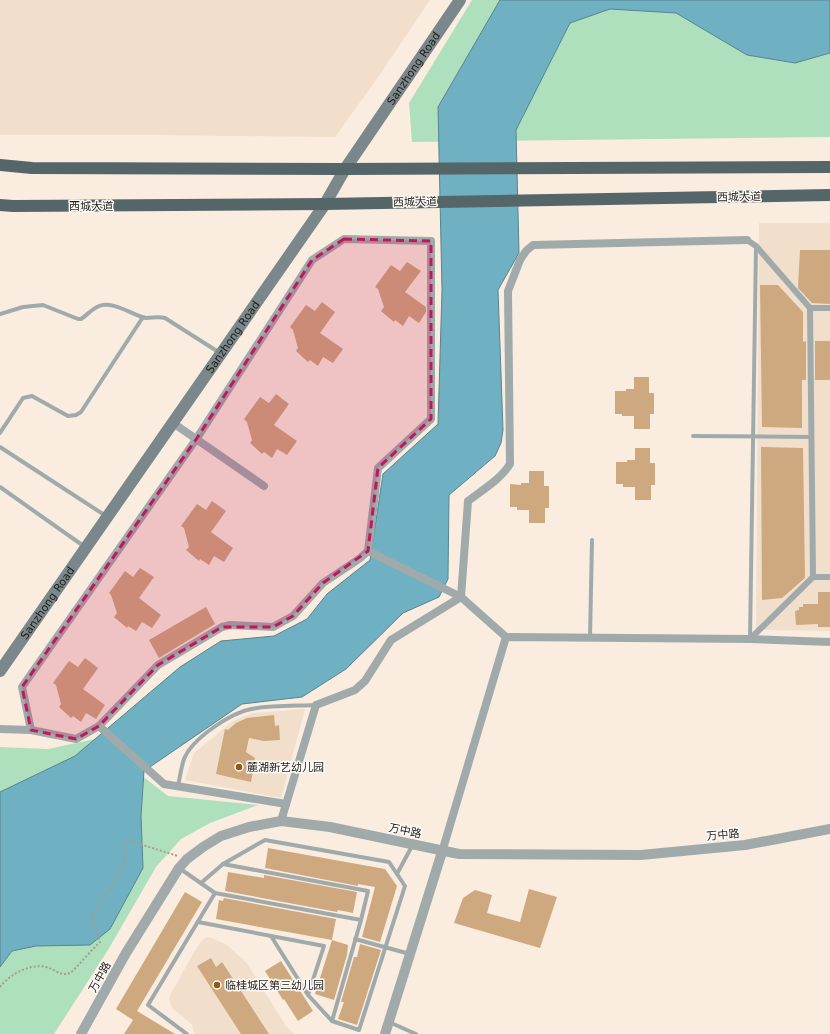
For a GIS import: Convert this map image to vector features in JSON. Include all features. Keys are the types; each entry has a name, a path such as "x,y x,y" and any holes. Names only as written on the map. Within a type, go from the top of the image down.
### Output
{"highway":[{"path":"0,165 39,168 345,169 830,167"},
{"name":"西城大道","path":"0,205 325,204 830,195"}],"main road":[{"name":"Sanzhong Road","path":"0,670 325,204 345,169 460,0"}],"street":[{"path":"0,729 31,730 76,739 99,726 158,665 222,627 230,625 272,627 293,616 322,583 359,559 368,550 378,468 431,420 431,241 344,240 312,260 197,438 22,688 31,730"},
{"path":"461,597 468,501 500,477 510,464 508,291 520,260 526,251 533,245 747,240 756,246 810,308 813,577"},
{"path":"810,308 830,308"},
{"path":"173,422 264,486"},
{"path":"368,550 461,597 506,638 750,639 830,642"},
{"path":"750,639 813,577 830,577"},
{"path":"281,821 316,705 355,690 365,681 391,640 461,597"},
{"path":"385,1034 442,852 506,638"},
{"path":"99,726 164,784 286,804"},
{"name":"万中路","path":"81,1034 126,954 179,868 187,859 203,847 229,834 249,827 281,821 330,827 442,852 459,854 641,855 745,845 830,829"}],"lane":[{"path":"750,639 756,246"},
{"path":"0,314 23,307 43,305 78,319 103,305 124,309 146,318 160,316 221,353"},
{"path":"0,432 23,398 28,396 32,396 68,416 76,415 82,412 143,316"},
{"path":"693,436 811,437"},
{"path":"0,447 107,516"},
{"path":"0,487 86,548"},
{"path":"590,638 592,540"},
{"path":"178,786 184,760 188,752 201,737 222,722 250,709 316,705"},
{"path":"201,883 223,864 265,840 389,862 405,886 359,1030 332,1021 308,995 271,936"},
{"path":"397,874 412,845"},
{"path":"223,864 368,891 356,939 332,1021"},
{"path":"179,868 215,893 361,920"},
{"path":"187,1034 148,1005 215,893"},
{"path":"198,922 324,946 308,995"},
{"path":"356,939 410,954"},
{"path":"389,1022 416,1034"}],"path":[{"path":"0,987 6,979 29,967 46,967 62,975 71,973 100,942 92,917 123,867 127,840 187,859"}],"highlighted area":[{"path":"344,239 431,241 431,419 378,468 368,551 323,583 293,616 273,627 222,627 158,665 99,726 76,739 31,730 22,687 197,438 312,260"}],"shaded area":[{"path":"0,0 430,0 381,73 335,137 0,135"},
{"path":"759,223 830,223 830,631 756,630"},
{"name":"麓湖新艺幼儿园","path":"305,709 281,798 185,780 194,753 233,721 253,713"},
{"name":"临桂城区第三幼儿园","path":"207,937 227,945 246,962 286,1026 294,1034 195,1034 192,1025 172,1008 169,999 197,947"}],"green space":[{"path":"472,0 830,0 830,137 412,142 409,103"},
{"path":"95,739 168,796 258,805 210,823 181,839 156,867 108,950 54,1034 0,1034 0,747 48,749"}],"water":[{"path":"500,0 830,0 830,53 795,63 747,55 676,13 610,9 570,23 516,130 519,253 498,290 503,430 501,443 495,456 449,495 448,579 439,597 403,613 346,669 302,697 242,704 144,771 141,816 143,868 110,929 90,945 36,946 12,951 0,967 0,792 75,756 180,667 221,641 274,636 307,619 327,594 370,560 383,474 438,424 442,290 438,107"}],"building":[{"path":"800,250 830,250 830,304 812,303 798,288"},
{"path":"407,262 421,271 405,292 426,307 426,312 419,323 409,316 403,326 395,320 394,322 381,311 384,307 378,289 375,287 391,265 400,271"},
{"path":"760,285 778,285 803,312 803,342 806,341 806,380 802,380 802,428 762,427"},
{"path":"322,302 335,312 320,333 343,349 333,363 323,357 318,366 310,360 308,362 296,351 298,348 293,330 290,327 306,305 315,311"},
{"path":"815,341 830,341 830,380 815,380"},
{"path":"634,377 649,377 649,393 654,393 654,414 650,414 650,429 634,429 634,416 622,416 622,414 615,414 615,391 634,389"},
{"path":"276,394 289,404 274,425 297,441 287,455 277,449 272,458 264,452 262,454 250,443 252,440 247,422 244,419 260,397 269,403"},
{"path":"761,447 803,448 805,578 782,598 762,600"},
{"path":"635,448 650,448 650,463 655,463 655,485 651,485 651,500 635,500 635,487 623,487 623,484 616,484 616,462 635,460"},
{"path":"529,471 544,471 544,486 549,486 549,508 545,508 545,523 529,523 529,510 517,510 517,507 510,507 510,484 521,485 521,483 529,483"},
{"path":"212,501 226,511 211,532 233,548 224,562 214,556 209,565 200,559 199,561 186,550 189,547 184,528 181,526 197,504 206,510"},
{"path":"140,568 154,577 139,598 161,615 152,628 142,622 136,631 128,626 127,628 114,617 117,613 109,593 125,571 133,577"},
{"path":"818,592 830,592 830,627 818,627 818,624 796,625 795,611 799,610 799,607 803,607 803,604 818,604"},
{"path":"206,607 215,624 159,658 149,640"},
{"path":"85,658 98,668 83,689 105,705 96,719 86,713 81,722 73,716 71,718 59,707 61,704 56,685 53,683 69,661 78,667"},
{"path":"274,715 275,726 279,725 280,740 264,741 249,738 246,752 255,758 251,782 216,774 225,729 228,730 236,723 247,718"},
{"path":"268,848 385,869 397,886 380,942 362,937 375,887 358,884 358,886 265,868"},
{"path":"228,872 264,878 264,875 357,892 353,913 338,910 337,912 225,891"},
{"path":"529,889 557,897 540,948 454,923 463,898 475,890 492,895 487,913 520,922"},
{"path":"185,892 202,902 137,1011 175,1034 124,1034 133,1020 116,1009"},
{"path":"224,898 336,919 332,940 216,919 219,900 223,901"},
{"path":"332,940 348,945 347,955 334,1000 315,994"},
{"path":"360,944 381,950 357,1025 338,1019 344,1002 341,1002 354,957 357,957"},
{"path":"211,958 216,967 222,962 269,1034 241,1034 197,966"},
{"path":"281,961 313,1011 298,1021 265,971"}],"place":[{"name":"麓湖新艺幼儿园","path":"239,767"},
{"name":"临桂城区第三幼儿园","path":"217,985"}]}
